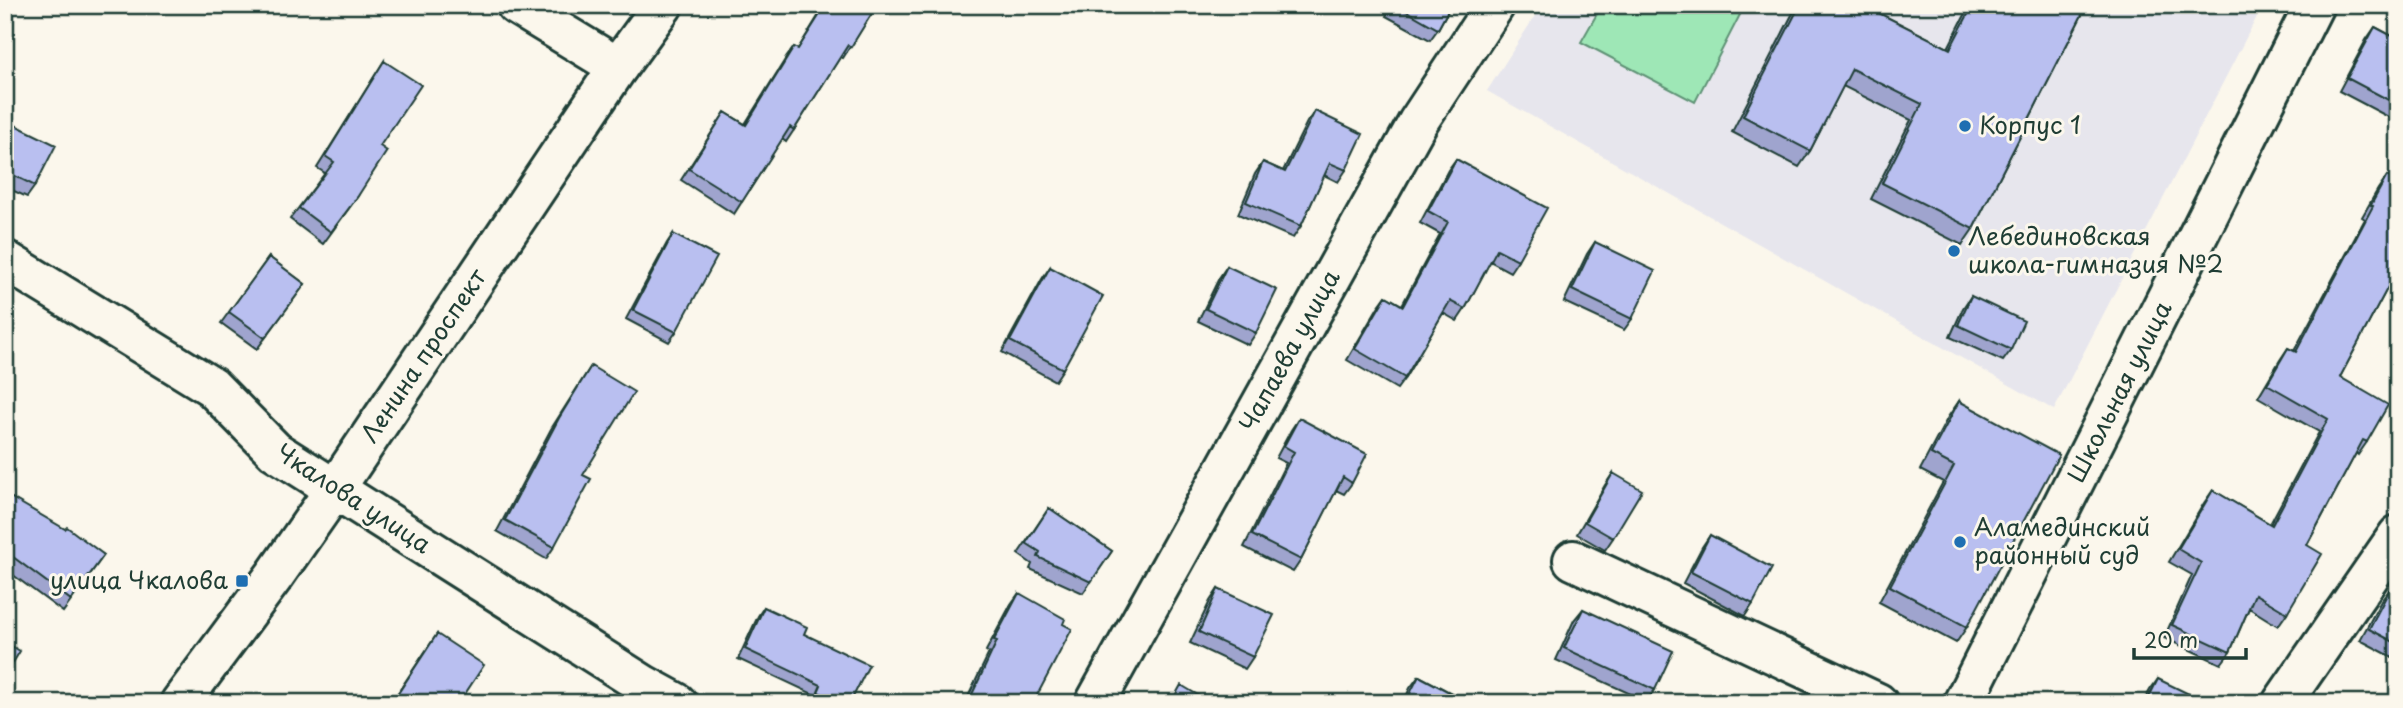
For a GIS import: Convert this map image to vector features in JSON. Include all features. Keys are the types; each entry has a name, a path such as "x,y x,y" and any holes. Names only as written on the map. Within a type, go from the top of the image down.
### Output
{"street":[{"path":"516,5 618,67"},
{"name":"Ленина проспект","path":"180,703 335,489 618,67 663,5"},
{"name":"Чапаева улица","path":"1095,703 1418,122 1494,5"},
{"name":"Школьная улица","path":"1963,703 2314,5"},
{"name":"Чкалова улица","path":"5,260 212,387 275,451 644,685 677,703"},
{"path":"2281,703 2398,535"},
{"path":"1573,560 1878,703"}],"shaded area":[{"name":"Лебединовская школа-гимназия №2","path":"1542,5 2263,5 2054,410 1487,91"}],"green space":[{"path":"1602,5 1745,5 1695,102 1581,42"}],"building":[{"path":"826,5 877,5 794,130 790,127 742,202 689,169 725,112 746,125 794,47 798,49"},
{"path":"1396,5 1451,5 1438,29"},
{"name":"Корпус 1","path":"1800,5 1863,5 1950,49 1973,5 2087,5 1973,229 1882,183 1922,104 1852,69 1810,151 1743,116"},
{"path":"2375,27 2398,39 2398,105 2347,78"},
{"path":"384,61 421,85 380,146 387,151 331,232 299,208 334,162 325,156"},
{"path":"1315,111 1363,134 1346,170 1330,163 1301,226 1246,202 1263,162 1285,172"},
{"path":"5,120 56,145 35,186 5,171"},
{"path":"1456,159 1547,208 1518,260 1497,249 1465,309 1450,301 1405,378 1355,349 1386,296 1403,306 1448,222 1428,211"},
{"path":"2387,176 2398,182 2398,268 2340,377 2388,405 2367,442 2363,440 2307,545 2322,554 2287,613 2255,594 2230,652 2172,625 2201,563 2178,549 2213,490 2272,525 2328,419 2267,384 2288,348 2296,352"},
{"path":"673,234 717,257 676,332 633,310"},
{"path":"1595,242 1655,271 1632,319 1572,290"},
{"path":"269,257 305,284 265,338 229,312"},
{"path":"1227,266 1277,290 1256,333 1206,309"},
{"path":"1050,267 1103,296 1063,369 1010,341"},
{"path":"1971,296 2024,321 2011,350 1958,325"},
{"path":"591,366 634,392 583,475 591,479 554,547 505,520 559,418"},
{"name":"Аламединский районный суд","path":"1959,401 2059,455 1967,627 1890,586 1954,466 1931,454"},
{"path":"1299,418 1367,454 1352,483 1343,477 1301,560 1252,535 1294,452 1284,446"},
{"path":"1613,473 1642,490 1613,538 1585,522"},
{"path":"5,494 65,529 67,527 104,555 71,600 5,551"},
{"path":"1049,508 1112,551 1091,582 1038,557 1040,552 1026,543"},
{"path":"1710,535 1772,568 1753,604 1691,572"},
{"path":"1218,589 1274,615 1253,657 1199,632"},
{"path":"2390,589 2398,593 2398,644 2369,629"},
{"path":"1019,593 1065,619 1063,624 1072,629 1033,703 968,703 997,641 994,640"},
{"path":"764,607 807,627 804,634 869,665 850,703 841,703 818,692 821,685 745,649"},
{"path":"1583,609 1673,651 1655,690 1564,648"},
{"path":"437,634 484,665 459,703 402,703 395,698"},
{"path":"5,642 20,651 5,676"},
{"path":"1419,676 1470,703 1405,703"},
{"path":"2158,679 2193,696 2190,703 2146,703"},
{"path":"1181,685 1211,703 1171,703"}],"place":[{"name":"Корпус 1","path":"1965,126"},
{"name":"Лебединовская школа-гимназия №2","path":"1954,251"},
{"name":"Аламединский районный суд","path":"1960,542"},
{"name":"улица Чкалова","path":"242,581"}]}
